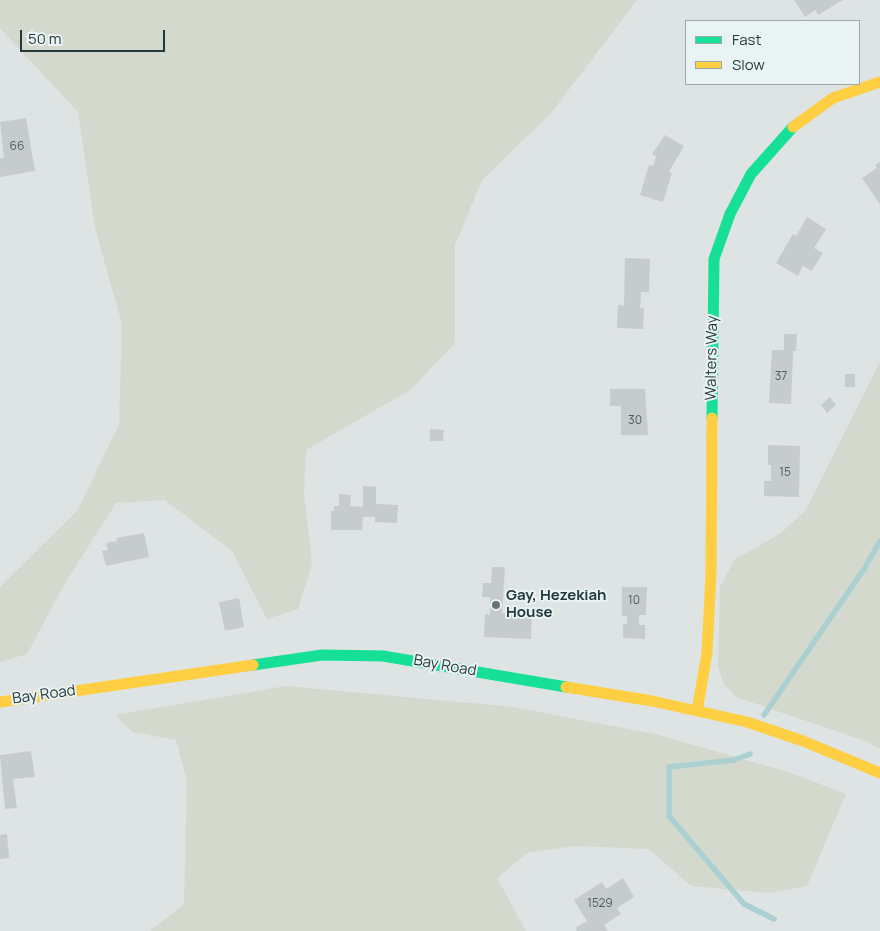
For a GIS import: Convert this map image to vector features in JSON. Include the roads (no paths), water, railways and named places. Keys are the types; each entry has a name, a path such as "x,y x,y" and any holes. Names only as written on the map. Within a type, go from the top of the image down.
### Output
{"main road":[{"name":"Walters Way","path":"697,710 706,653 711,572 714,258 730,214 751,174 789,130 833,98 880,82"},
{"name":"Bay Road","path":"0,702 322,655 383,656 697,710 765,728 803,741 880,773"}],"waterway":[{"path":"764,715 864,569 880,541"},
{"path":"750,754 734,760 669,767 669,816 744,904 774,919"}],"place":[{"name":"Gay, Hezekiah House","path":"496,605"}]}
